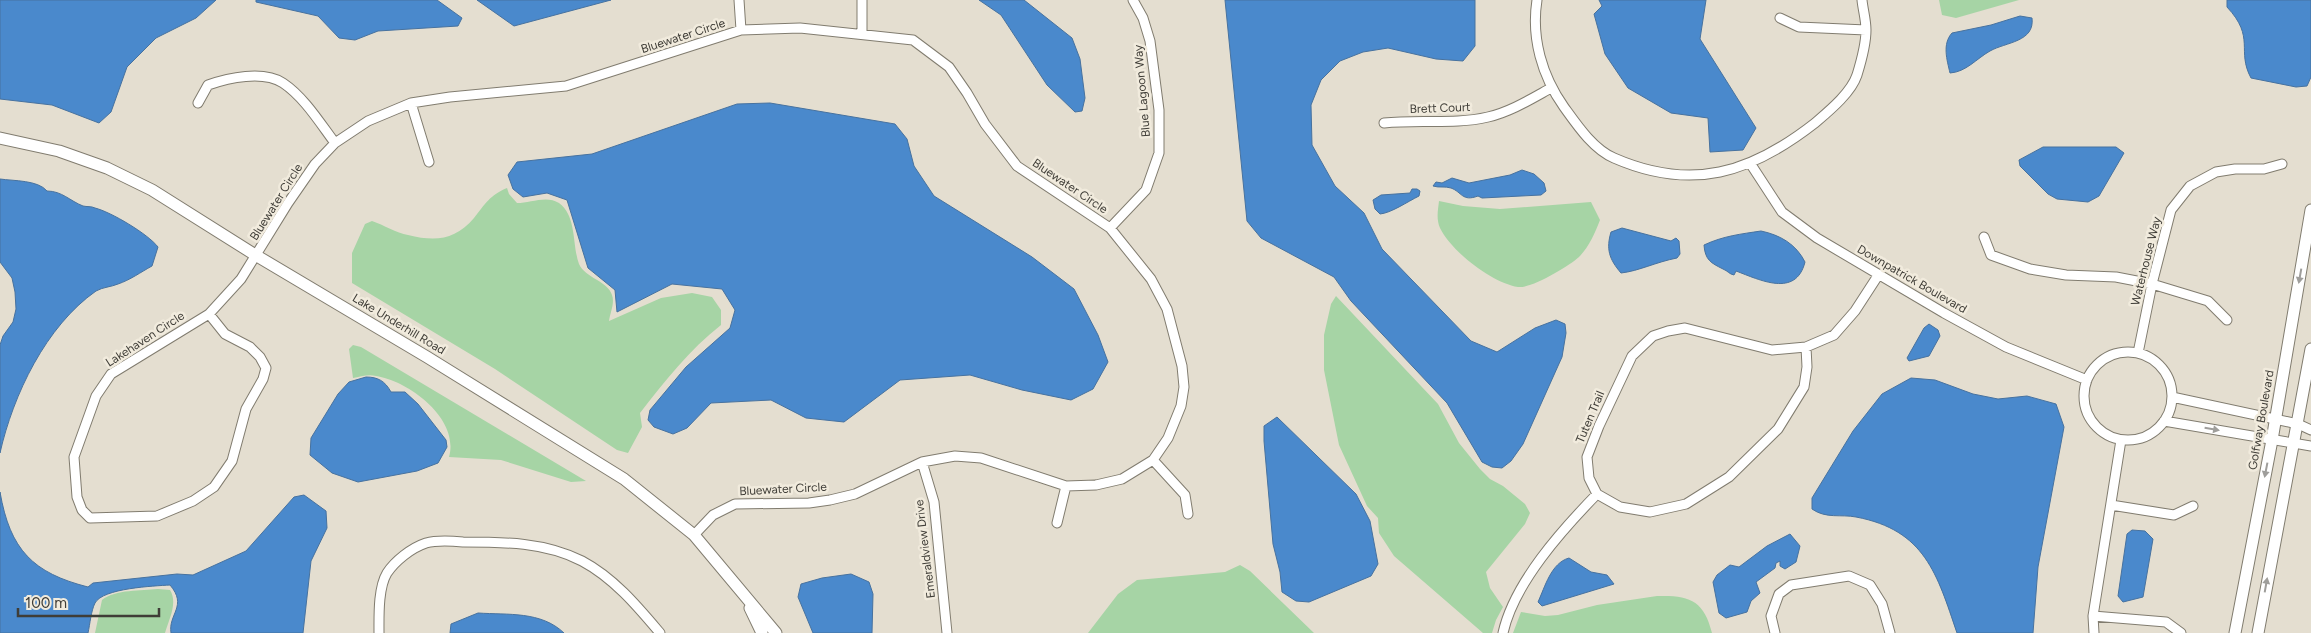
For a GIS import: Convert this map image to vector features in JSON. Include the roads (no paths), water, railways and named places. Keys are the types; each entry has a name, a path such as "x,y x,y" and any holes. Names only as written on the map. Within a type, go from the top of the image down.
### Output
{"street":[{"path":"739,0 742,30"},
{"path":"862,0 862,34"},
{"name":"Blue Lagoon Way","path":"1110,228 1146,190 1159,153 1158,110 1150,41 1143,18 1132,0"},
{"path":"1537,0 1536,43 1551,88 1584,134 1613,158 1656,171 1684,176 1716,174 1750,164 1795,138 1834,107 1857,77 1866,30 1862,0"},
{"path":"1780,18 1799,27 1866,30"},
{"name":"Bluewater Circle","path":"257,256 288,203 315,164 336,143 368,121 411,103 450,97 566,86 742,30 800,28 913,40 949,67 968,93 984,124 1017,166 1110,228 1151,279 1167,309 1182,366 1184,387 1182,406 1168,438 1153,460 1122,479 1096,485 1066,486 981,458 955,456 922,462 855,494 830,500 809,503 735,504 713,515 694,535"},
{"path":"198,103 208,85 225,78 255,76 281,82 300,98 336,143"},
{"name":"Brett Court","path":"1384,123 1466,121 1489,117 1526,102 1551,88"},
{"path":"411,103 429,162"},
{"name":"Lake Underhill Road","path":"0,138 59,151 107,168 152,190 257,256 428,357 624,479 694,535 776,633"},
{"name":"Downpatrick Boulevard","path":"1750,164 1782,212 1817,238 1944,313 2006,347 2087,380"},
{"name":"Waterhouse Way","path":"2138,353 2152,284 2171,210 2190,186 2216,172 2234,168 2264,169 2282,164"},
{"name":"Golfway Boulevard","path":"2235,633 2272,440 2311,210"},
{"path":"1984,237 1991,255 2030,269 2066,276 2116,277 2152,284 2208,301 2227,320"},
{"name":"Lakehaven Circle","path":"209,314 225,334 250,347 260,357 266,368 263,379 246,409 232,461 214,488 193,501 157,516 90,518 82,510 77,497 74,458 96,396 111,374 209,314 242,279 257,256"},
{"name":"Tuten Trail","path":"1597,494 1589,478 1587,458 1598,426 1632,356 1652,336 1684,328 1772,350 1806,347 1834,335 1855,311 1879,274"},
{"path":"1503,633 1506,619 1530,575 1562,531 1597,494 1620,507 1650,512 1686,504 1729,477 1778,429 1804,387 1807,367 1806,347"},
{"path":"2258,633 2269,563 2298,424 2311,349"},
{"path":"2138,353 2151,359 2162,369 2171,387 2170,410 2164,421 2144,437 2120,440 2097,427 2085,405 2084,393 2087,380 2092,371 2107,357 2117,354 2138,353"},
{"path":"2172,397 2298,424 2311,430"},
{"path":"2164,421 2311,446"},
{"path":"2094,633 2093,616 2120,440"},
{"path":"1153,460 1185,495 1188,514"},
{"name":"Emeraldview Drive","path":"922,462 934,502 947,633"},
{"path":"1057,523 1066,486"},
{"path":"2110,505 2174,515 2193,506"},
{"path":"379,633 379,604 386,574 408,552 427,543 447,541 512,542 548,548 583,562 609,580 634,603 660,633"},
{"path":"1775,633 1771,616 1779,594 1791,585 1849,576 1870,585 1882,604 1890,633"},
{"name":"Lake Underhill Road","path":"745,597 762,633"},
{"path":"2093,616 2166,622 2182,633"}],"water":[{"path":"0,0 216,0 196,18 156,38 127,67 111,112 99,123 52,105 0,99"},
{"path":"256,0 437,0 462,18 458,26 378,31 355,40 339,38 318,16 256,2"},
{"path":"477,0 611,0 514,26"},
{"path":"979,0 1024,0 1072,38 1080,59 1085,98 1082,111 1075,112 1047,85 1001,15"},
{"path":"1225,0 1475,0 1475,46 1463,61 1436,59 1388,48 1363,52 1340,61 1321,80 1311,105 1312,145 1335,186 1364,213 1382,249 1471,341 1497,352 1535,328 1556,320 1565,324 1566,333 1562,357 1523,444 1511,461 1502,468 1492,467 1482,462 1447,403 1351,301 1334,277 1261,238 1247,221"},
{"path":"1599,0 1706,0 1700,39 1756,128 1743,150 1710,152 1708,118 1671,113 1628,88 1605,54 1594,14 1602,6"},
{"path":"2227,0 2311,0 2311,77 2307,86 2296,87 2251,78 2245,59 2241,27 2227,7"},
{"path":"2020,16 2032,18 2032,26 2024,37 1990,51 1971,65 1950,73 1946,47 1952,33 1991,25"},
{"path":"770,103 895,124 907,139 914,166 934,196 1032,257 1074,289 1098,335 1108,362 1093,389 1071,400 1022,390 970,375 900,380 844,422 806,418 771,400 711,403 687,428 673,434 654,427 648,420 650,410 686,367 730,328 735,310 722,289 672,284 617,312 615,290 588,268 567,200 547,193 523,197 513,189 508,175 517,162 592,154 737,104"},
{"path":"2043,147 2116,147 2124,153 2099,196 2088,202 2057,199 2048,194 2020,166 2019,160"},
{"path":"1522,170 1534,174 1544,183 1546,191 1541,195 1482,198 1478,196 1469,198 1451,188 1433,186 1436,182 1442,183 1452,178 1469,183 1510,175"},
{"path":"0,179 32,183 43,187 47,191 62,194 83,206 102,210 138,230 158,247 152,266 131,278 96,291 78,306 47,342 34,363 13,408 0,453 0,345 3,336 13,322 16,309 12,278 0,262"},
{"path":"1412,189 1420,191 1419,196 1384,213 1380,214 1375,209 1373,200 1381,195 1410,193"},
{"path":"1622,228 1671,241 1676,238 1679,241 1680,254 1677,258 1621,273 1611,258 1609,244 1611,232"},
{"path":"1761,231 1787,241 1797,250 1805,262 1794,280 1786,283 1776,283 1766,282 1736,271 1732,275 1707,258 1704,245 1718,239"},
{"path":"1929,324 1938,330 1940,336 1929,356 1909,361 1907,358 1924,328"},
{"path":"366,377 381,380 391,392 405,392 418,404 446,440 447,447 438,463 417,471 358,482 332,473 310,455 311,438 338,394 349,382"},
{"path":"1911,378 1935,380 1973,394 1998,399 2027,396 2056,404 2064,427 2038,567 2033,633 1957,633 1934,574 1925,558 1913,544 1898,532 1879,523 1850,516 1823,514 1812,509 1812,498 1853,431 1882,394"},
{"path":"1277,417 1356,494 1370,521 1378,564 1371,576 1309,602 1296,601 1282,592 1280,572 1273,544 1264,426"},
{"path":"0,492 10,529 27,556 52,574 88,587 93,583 177,574 193,575 246,551 294,497 304,495 326,511 327,528 311,561 303,633 171,633 177,599 170,585 118,591 100,598 95,603 88,633 0,633"},
{"path":"2132,530 2145,531 2153,539 2143,597 2123,602 2118,596 2127,534"},
{"path":"1790,534 1800,546 1796,562 1785,569 1780,566 1780,561 1776,563 1775,568 1756,582 1760,593 1751,601 1747,612 1726,618 1719,613 1713,582 1717,575 1730,565 1739,567 1767,546"},
{"path":"1569,558 1591,572 1607,575 1614,584 1542,606 1538,602 1549,576 1558,565"},
{"path":"851,574 869,582 873,594 872,633 813,633 798,597 801,584 822,578"},
{"path":"478,613 512,614 535,618 555,626 564,633 450,633 451,624"}]}
